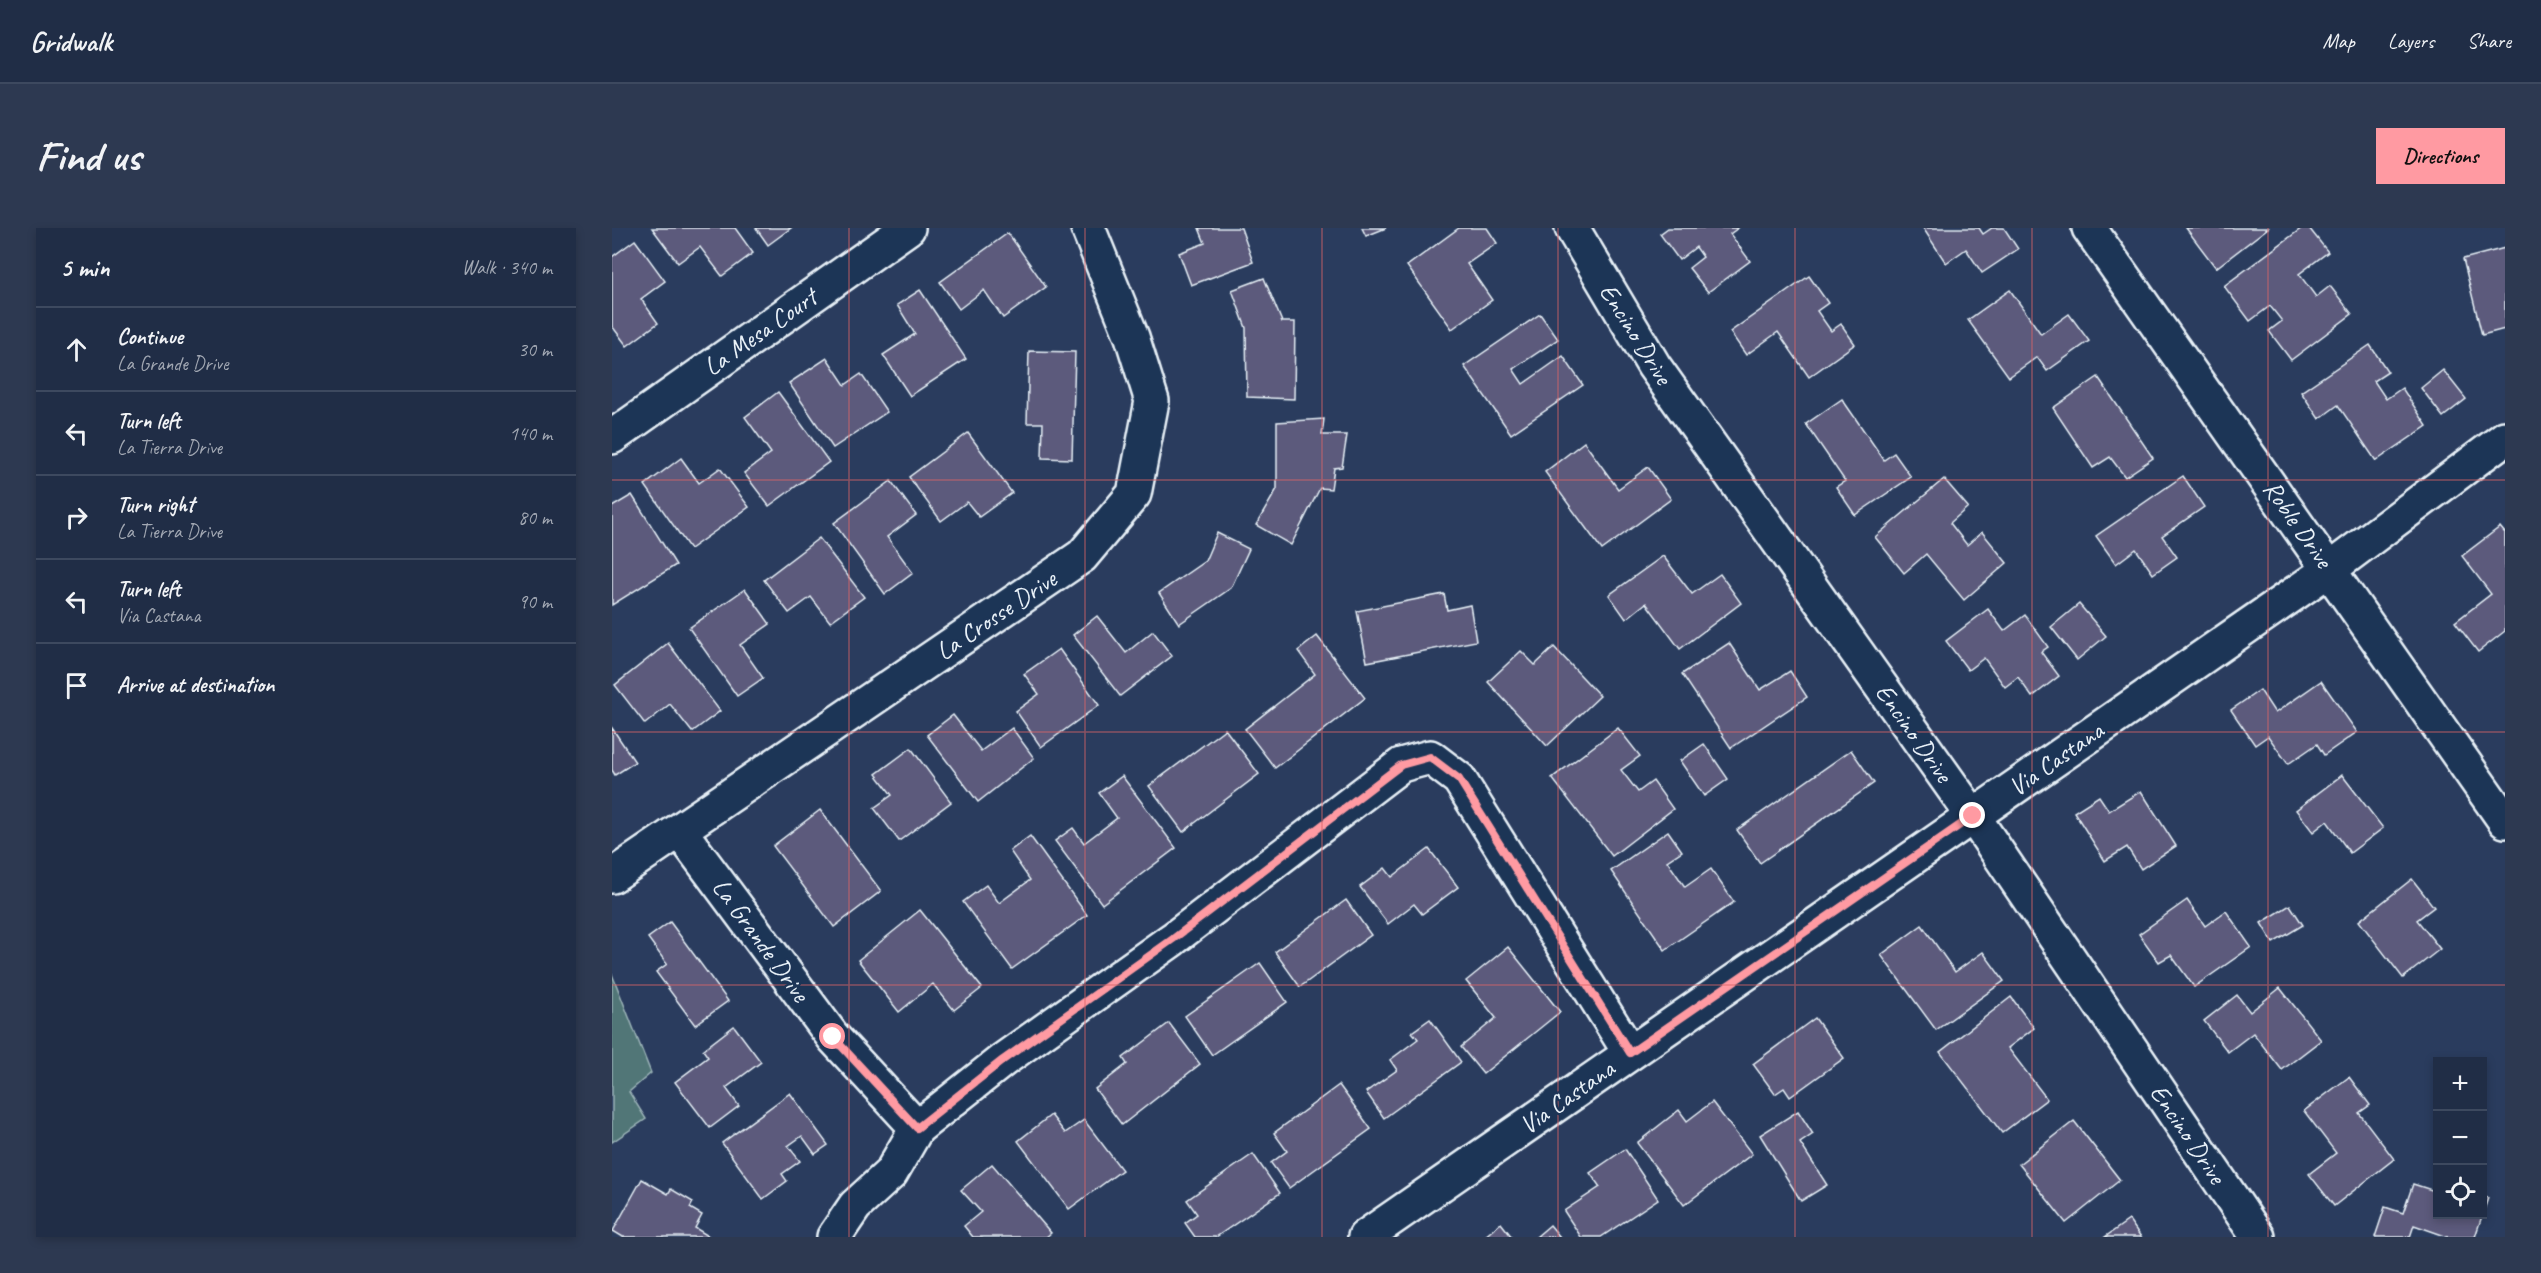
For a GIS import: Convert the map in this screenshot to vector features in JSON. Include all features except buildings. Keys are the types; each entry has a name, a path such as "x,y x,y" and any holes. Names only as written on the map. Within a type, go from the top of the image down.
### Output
{"street":[{"name":"La Mesa Court","path":"612,437 908,228"},
{"name":"La Crosse Drive","path":"612,876 1082,556 1134,494 1152,401 1132,337 1088,228"},
{"name":"Encino Drive","path":"1572,228 1653,366 1973,816 2258,1237"},
{"name":"Roble Drive","path":"2088,228 2330,569 2505,821"},
{"name":"Via Castana","path":"1365,1237 2330,569 2505,438"},
{"path":"834,1237 855,1206 891,1173 917,1128 1003,1060 1173,939 1401,765 1430,757 1459,779 1630,1053"},
{"name":"La Grande Drive","path":"680,831 833,1037 917,1128"}],"green space":[{"path":"612,974 651,1073 629,1092 646,1119 612,1142"}],"route":[{"path":"833,1037 917,1128 1003,1060 1173,939 1401,765 1430,757 1459,779 1630,1053 1973,816"}]}
